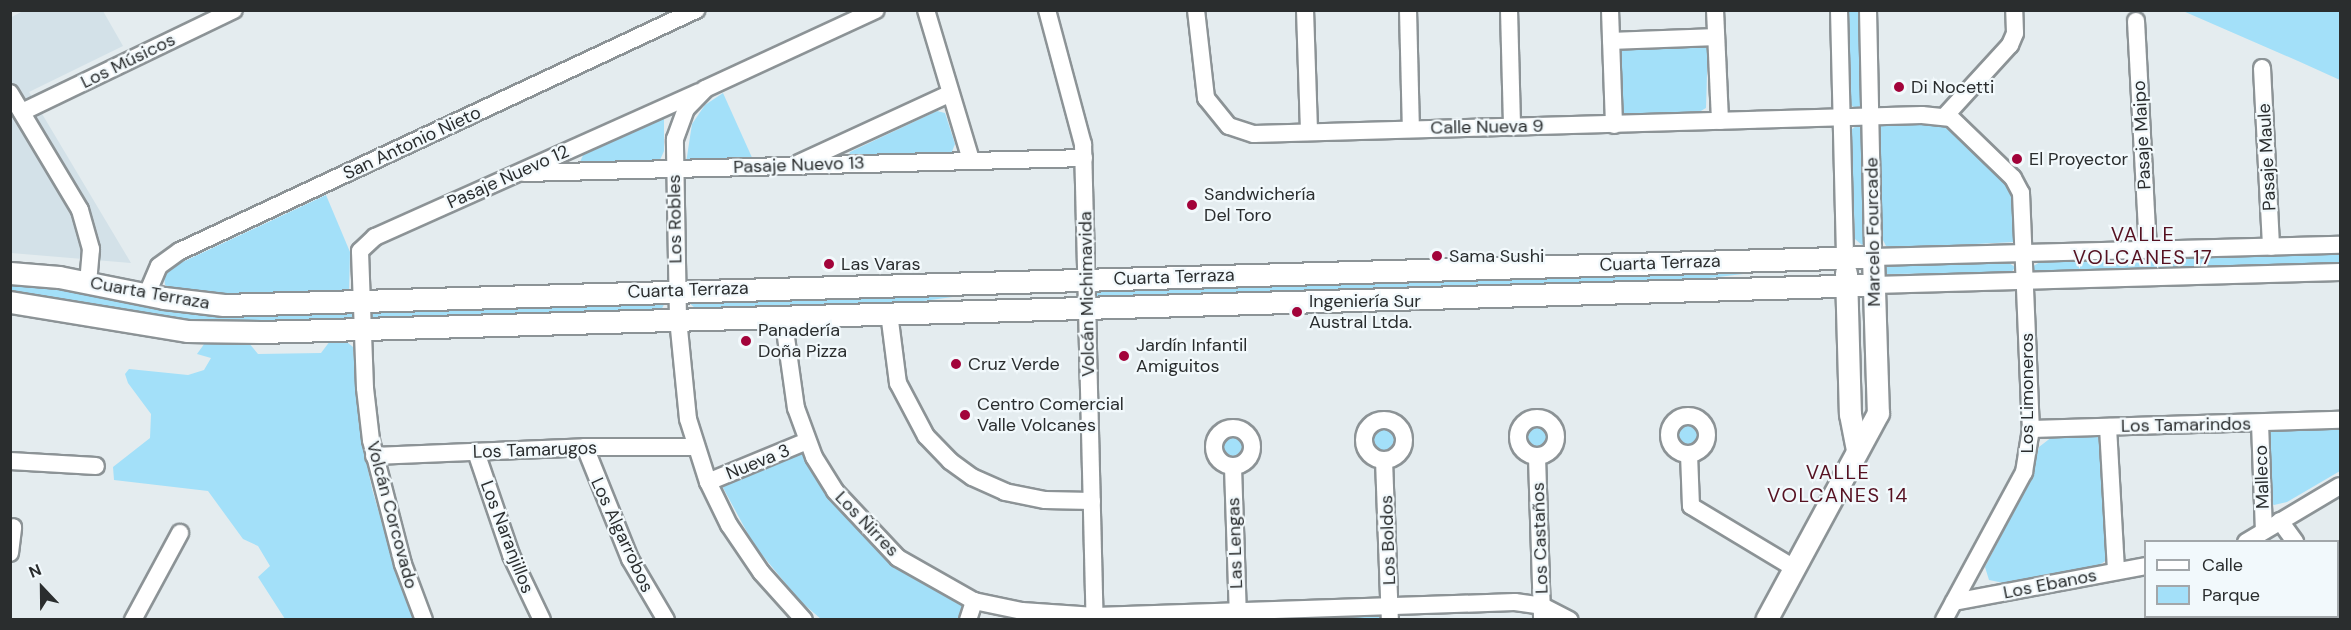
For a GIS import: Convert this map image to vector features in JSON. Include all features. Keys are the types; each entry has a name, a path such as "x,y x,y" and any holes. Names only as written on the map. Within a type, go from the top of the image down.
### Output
{"main road":[{"name":"Cuarta Terraza","path":"10,273 88,282 147,294 224,305 1873,256"},
{"name":"Marcelo Fourcade","path":"1766,620 1878,413 1873,256"},
{"name":"Marcelo Fourcade","path":"1845,257 1850,414 1857,449"},
{"name":"Cuarta Terraza","path":"10,302 187,331 362,331 678,319 1874,285"}],"street":[{"name":"Los Músicos","path":"22,112 234,10"},
{"name":"San Antonio Nieto","path":"147,294 159,266 180,251 696,10"},
{"name":"Los Robles","path":"801,619 750,556 708,482 696,447 683,388 678,319 673,169 680,120 705,89 876,10"},
{"path":"926,10 971,160"},
{"name":"Volcán Michimavida","path":"1047,10 1077,111 1084,158 1095,618"},
{"name":"Calle Nueva 9","path":"1196,10 1203,88 1220,118 1229,126 1254,134 1946,115"},
{"path":"1305,10 1309,132"},
{"path":"1407,10 1411,129"},
{"path":"1509,10 1512,127"},
{"path":"1610,10 1614,125"},
{"path":"1715,10 1720,121"},
{"name":"Marcelo Fourcade","path":"1839,10 1845,257"},
{"name":"Marcelo Fourcade","path":"1868,10 1873,256"},
{"path":"1946,115 2010,45 2015,33 2014,10"},
{"name":"Pasaje Maipo","path":"2136,21 2148,250"},
{"path":"1611,41 1716,37"},
{"name":"Pasaje Maule","path":"2262,68 2271,247"},
{"name":"Pasaje Nuevo 12","path":"361,301 358,258 366,243 705,89"},
{"path":"10,93 80,210 91,249 88,282"},
{"path":"793,166 950,94"},
{"name":"Los Limoneros","path":"1944,620 2024,472 2031,429 2025,253 2019,188 1946,115"},
{"name":"Pasaje Nuevo 13","path":"514,174 1084,158"},
{"name":"Cuarta Terraza","path":"1873,256 2340,245"},
{"name":"Cuarta Terraza","path":"1874,285 2340,272"},
{"name":"Volcán Corcovado","path":"361,301 366,408 374,456 403,564 424,620"},
{"path":"889,313 898,383 926,436 950,461 972,477 1005,492 1045,500 1092,501"},
{"name":"Los Ñirres","path":"783,316 792,393 807,441 835,492 879,541 925,576 975,600 1022,611 1095,618 1390,613 1515,602 1542,613 1570,620"},
{"name":"Los Tamarindos","path":"2031,429 2340,420"},
{"name":"Malleco","path":"2260,423 2264,531"},
{"path":"2108,427 2116,571"},
{"name":"Nueva 3","path":"708,482 807,441"},
{"name":"Los Tamarugos","path":"374,456 585,447 696,447"},
{"name":"Los Algarrobos","path":"585,447 630,559 666,620"},
{"name":"Los Naranjillos","path":"476,452 507,545 542,620"},
{"path":"1689,454 1691,506 1794,567"},
{"name":"Los Castaños","path":"1537,457 1542,613"},
{"name":"Los Boldos","path":"1384,460 1390,613"},
{"path":"10,461 96,466"},
{"name":"Las Lengas","path":"1233,467 1238,616"},
{"path":"2249,540 2340,486"},
{"path":"2280,521 2294,540"},
{"path":"10,553 13,527"},
{"path":"133,620 180,533"},
{"name":"Los Ebanos","path":"1954,602 2144,566"},
{"path":"968,620 975,600"}],"shaded area":[{"path":"23,11 103,11 123,46 29,92 131,263 11,253 10,18"}],"green space":[{"path":"1849,11 1860,11 1863,105 1855,108 1851,105"},
{"path":"2183,11 2340,11 2340,80 2298,61"},
{"path":"1708,41 1706,108 1699,112 1618,115 1619,46"},
{"path":"723,93 754,162 686,163 692,124 705,105"},
{"path":"937,111 945,113 955,144 951,154 849,155 850,152"},
{"path":"664,116 664,151 660,160 580,162 584,153"},
{"path":"1886,120 1939,121 1988,164 2013,193 2019,235 2014,242 1898,248 1886,246 1881,236 1877,131"},
{"path":"1856,126 1862,128 1865,242 1862,245 1855,239 1851,130"},
{"path":"326,195 350,252 349,293 229,297 179,292 165,285 164,276 174,266"},
{"path":"2340,253 2340,263 2037,273 2032,267 2040,262"},
{"path":"2009,263 2015,267 2011,273 1883,274 1885,265"},
{"path":"1834,267 1833,270 1752,273 1666,283 1097,297 1099,289"},
{"path":"10,283 351,311 353,317 341,322 204,322 11,292"},
{"path":"982,293 901,304 695,308 688,302"},
{"path":"666,301 661,310 377,321 371,317 374,310"},
{"path":"342,338 353,347 359,425 372,489 398,577 415,619 285,619 258,577 270,566 258,546 243,539 208,491 114,480 113,467 150,438 151,414 128,383 125,374 129,369 188,375 204,370 211,358 197,354 207,340 248,342 258,354 321,353 330,341"},
{"path":"1688,422 1697,426 1701,435 1697,444 1688,448 1679,444 1675,435 1679,426"},
{"path":"1537,424 1546,428 1550,437 1546,446 1537,450 1528,446 1524,437 1528,428"},
{"path":"2340,425 2340,471 2287,502 2274,505 2269,502 2268,431"},
{"path":"1384,427 1393,431 1397,440 1393,449 1384,453 1375,449 1371,440 1375,431"},
{"path":"2100,431 2107,560 2099,565 2004,583 1989,580 1985,567 2032,476 2039,447 2057,433"},
{"path":"1233,433 1243,437 1247,447 1243,457 1233,461 1223,457 1219,447 1223,437"},
{"path":"801,451 806,454 848,518 883,553 965,603 964,619 821,619 800,601 754,545 721,484"},
{"path":"1378,616 1383,620 1258,620"}],"place":[{"name":"Di Nocetti","path":"1899,87"},
{"name":"El Proyector","path":"2017,159"},
{"name":"Sandwichería Del Toro","path":"1192,205"},
{"name":"Sama Sushi","path":"1437,256"},
{"name":"Las Varas","path":"829,264"},
{"name":"Ingeniería Sur Austral Ltda.","path":"1297,312"},
{"name":"Panadería Doña Pizza","path":"746,341"},
{"name":"Jardín Infantil Amiguitos","path":"1124,356"},
{"name":"Cruz Verde","path":"956,364"},
{"name":"Centro Comercial Valle Volcanes","path":"965,415"}],"district":[{"name":"VALLE VOLCANES 17","path":"2143,246"},
{"name":"VALLE VOLCANES 14","path":"1838,484"}]}
